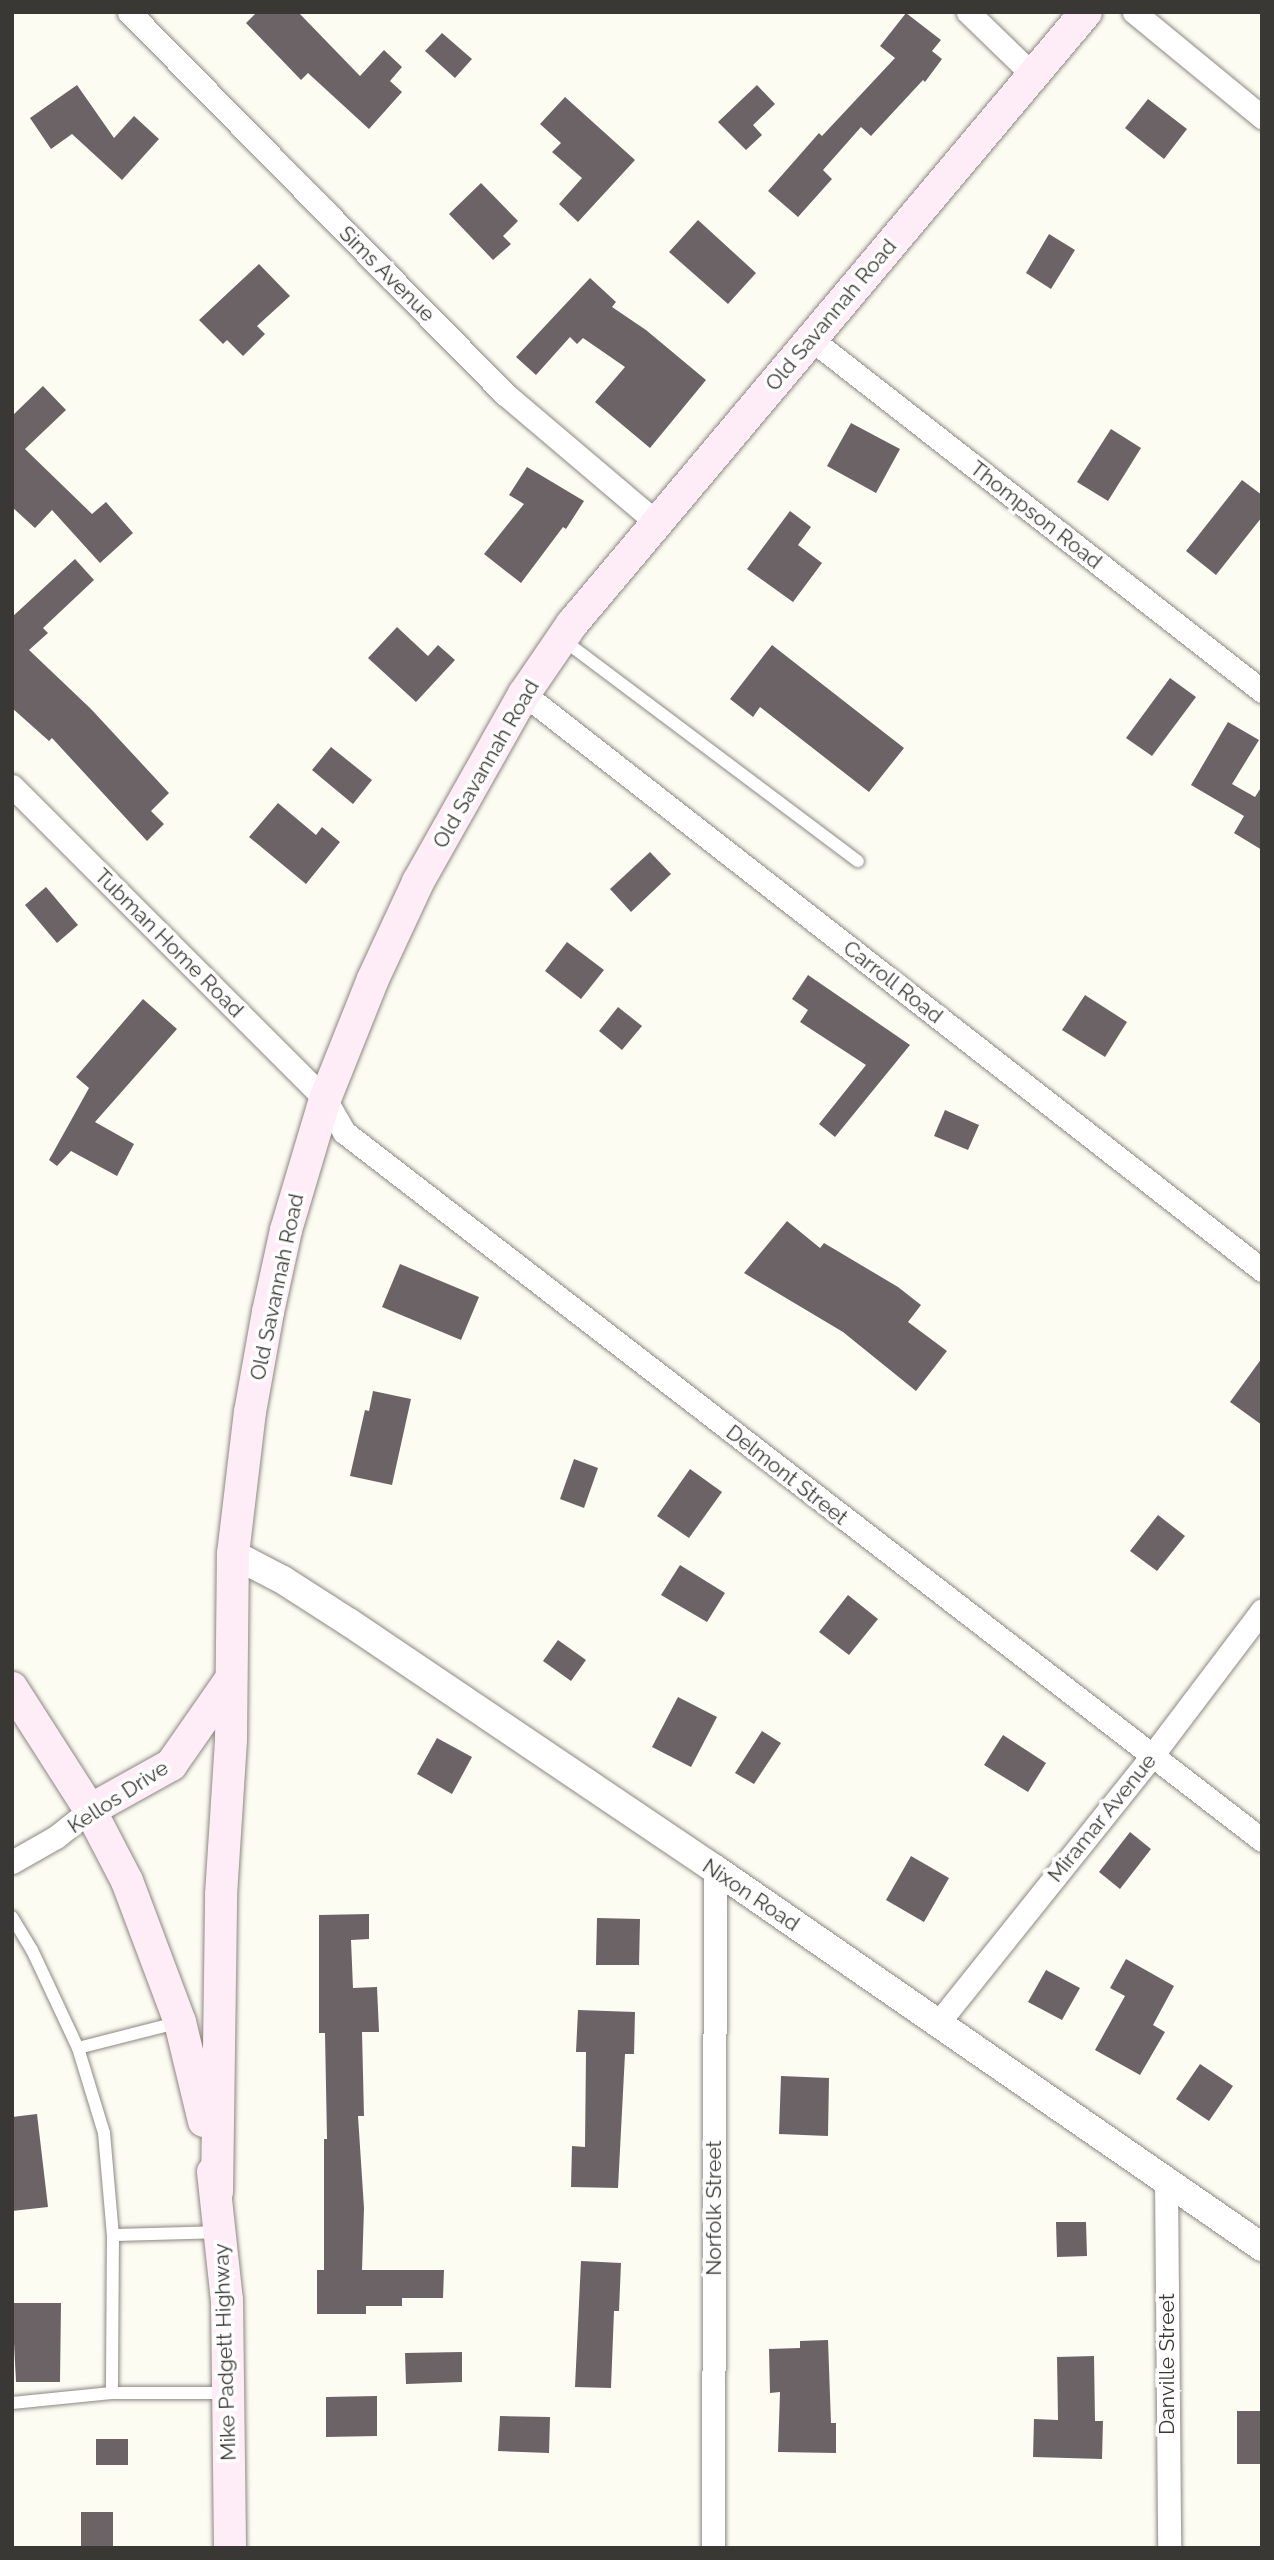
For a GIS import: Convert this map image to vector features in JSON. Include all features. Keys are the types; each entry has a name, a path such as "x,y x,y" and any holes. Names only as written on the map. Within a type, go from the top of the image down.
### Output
{"main road":[{"name":"Old Savannah Road","path":"217,2192 221,1895 231,1740 233,1554 250,1412 268,1312 286,1230 325,1099 373,979 418,882 524,694 562,638 656,522 1086,12"},
{"name":"Kellos Drive","path":"90,1810 171,1765 231,1679"},
{"name":"Mike Padgett Highway","path":"12,1688 90,1810 127,1881 180,2022 202,2110 217,2192 228,2300 230,2548"}],"street":[{"name":"Sims Avenue","path":"129,12 505,394 656,522"},
{"path":"968,12 1032,74"},
{"path":"1134,12 1262,117"},
{"name":"Thompson Road","path":"811,339 1262,691"},
{"name":"Carroll Road","path":"524,694 1262,1270"},
{"name":"Tubman Home Road","path":"12,786 325,1099"},
{"name":"Delmont Street","path":"325,1099 344,1132 1262,1840"},
{"name":"Nixon Road","path":"233,1554 283,1580 351,1623 715,1869 1262,2247"},
{"name":"Miramar Avenue","path":"938,2023 1151,1757 1262,1610"},
{"name":"Kellos Drive","path":"12,1862 57,1837 90,1810"},
{"name":"Norfolk Street","path":"713,2548 715,1869"},
{"name":"Danville Street","path":"1166,2180 1169,2548"}],"lane":[{"path":"562,638 858,861"},
{"path":"12,1917 32,1950 78,2048 104,2133 113,2235 112,2393"},
{"path":"78,2048 180,2022"},
{"path":"113,2235 221,2232"},
{"path":"12,2403 112,2393 228,2393"}],"building":[{"path":"257,12 298,12 360,76 384,50 402,67 390,81 402,92 369,129 308,73 301,80 246,23"},
{"path":"906,13 941,40 932,51 942,59 925,82 923,80 871,136 861,127 823,170 832,179 798,217 768,191 819,133 822,136 895,58 880,46"},
{"path":"442,33 472,59 455,78 425,51"},
{"path":"77,85 114,138 134,116 159,139 122,180 72,134 51,149 30,118"},
{"path":"757,85 775,104 753,125 762,135 746,150 718,122"},
{"path":"565,97 635,160 578,222 559,204 582,178 552,152 561,143 540,124"},
{"path":"1148,99 1187,129 1164,159 1125,128"},
{"path":"481,183 518,221 503,236 511,244 493,260 449,214"},
{"path":"698,220 756,273 728,304 669,252"},
{"path":"1049,234 1075,250 1051,289 1026,273"},
{"path":"259,264 290,296 257,326 265,334 243,356 227,340 223,344 199,320"},
{"path":"590,278 616,302 612,307 646,330 706,380 650,448 595,402 625,367 583,338 577,344 570,337 536,375 516,357"},
{"path":"43,386 66,410 25,449 92,514 106,502 133,533 100,563 52,510 35,528 12,507 12,416"},
{"path":"851,423 900,449 876,493 827,466"},
{"path":"1111,429 1141,448 1108,501 1077,482"},
{"path":"527,467 584,501 566,529 563,527 521,583 484,554 524,504 509,495"},
{"path":"1242,480 1262,495 1262,517 1216,575 1186,551"},
{"path":"790,511 811,527 798,545 822,563 793,602 747,569"},
{"path":"75,559 94,580 43,628 48,633 29,650 91,709 169,793 151,811 164,824 147,841 52,738 49,741 12,708 12,617"},
{"path":"397,627 428,656 438,645 455,660 416,702 368,658"},
{"path":"772,645 904,748 869,792 760,707 753,717 730,699"},
{"path":"1170,678 1196,697 1152,756 1126,738"},
{"path":"1228,722 1259,740 1232,784 1255,797 1262,786 1262,850 1234,833 1244,816 1191,785"},
{"path":"331,747 372,780 353,804 312,770"},
{"path":"278,803 316,835 322,827 340,842 306,884 249,837"},
{"path":"650,852 671,874 631,912 610,889"},
{"path":"46,887 78,925 57,943 25,905"},
{"path":"567,942 604,970 581,999 545,971"},
{"path":"808,975 910,1045 835,1137 819,1124 866,1065 800,1022 808,1010 792,999"},
{"path":"1085,995 1127,1022 1105,1057 1062,1030"},
{"path":"143,999 177,1029 95,1122 134,1144 117,1176 71,1151 57,1166 49,1160 89,1088 76,1077"},
{"path":"618,1007 642,1026 622,1050 599,1031"},
{"path":"945,1110 979,1125 968,1150 934,1136"},
{"path":"787,1221 820,1248 824,1243 898,1287 921,1305 908,1322 947,1351 916,1391 843,1332 744,1273"},
{"path":"400,1264 479,1297 461,1340 382,1307"},
{"path":"1262,1358 1262,1425 1230,1402"},
{"path":"373,1391 411,1399 392,1485 350,1476 365,1410 369,1411"},
{"path":"574,1459 598,1468 584,1508 560,1499"},
{"path":"690,1469 722,1492 689,1538 657,1516"},
{"path":"1158,1515 1185,1536 1157,1571 1130,1551"},
{"path":"680,1565 725,1593 707,1622 661,1595"},
{"path":"848,1595 878,1619 849,1655 819,1632"},
{"path":"558,1640 586,1660 571,1681 543,1661"},
{"path":"678,1697 717,1717 691,1767 652,1747"},
{"path":"762,1731 781,1743 754,1784 735,1773"},
{"path":"1003,1735 1046,1763 1028,1792 984,1765"},
{"path":"437,1738 472,1757 452,1794 417,1774"},
{"path":"1130,1832 1151,1849 1120,1889 1099,1872"},
{"path":"911,1856 949,1878 924,1922 886,1900"},
{"path":"369,1914 369,1939 351,1940 353,1988 377,1987 379,2032 362,2032 364,2116 358,2116 364,2208 362,2270 444,2270 443,2298 402,2298 402,2306 366,2306 366,2314 317,2314 317,2270 324,2270 324,2139 327,2139 325,2033 319,2033 319,1915"},
{"path":"597,1918 640,1919 639,1965 596,1965"},
{"path":"1126,1959 1174,1986 1153,2025 1165,2032 1140,2075 1095,2050 1125,1996 1110,1988"},
{"path":"1046,1970 1080,1988 1062,2020 1028,2002"},
{"path":"578,2010 635,2012 634,2054 625,2054 618,2188 571,2187 572,2146 585,2147 586,2052 576,2052"},
{"path":"1200,2064 1233,2086 1209,2121 1176,2099"},
{"path":"781,2076 829,2078 828,2136 779,2134"},
{"path":"37,2114 48,2207 12,2211 12,2117"},
{"path":"1056,2222 1086,2222 1087,2256 1057,2257"},
{"path":"581,2261 621,2263 619,2311 614,2311 611,2388 575,2387"},
{"path":"12,2303 61,2303 60,2382 16,2382"},
{"path":"828,2340 831,2423 836,2423 836,2453 778,2452 780,2392 770,2393 769,2349 800,2348 800,2341"},
{"path":"462,2352 462,2382 406,2384 405,2353"},
{"path":"1094,2356 1095,2421 1103,2421 1102,2459 1033,2457 1034,2419 1058,2420 1057,2357"},
{"path":"377,2396 377,2436 326,2437 326,2397"},
{"path":"1237,2411 1262,2411 1262,2464 1237,2464"},
{"path":"500,2416 550,2417 549,2453 498,2451"},
{"path":"96,2439 128,2439 128,2465 96,2465"},
{"path":"81,2512 113,2512 113,2548 81,2548"}]}
